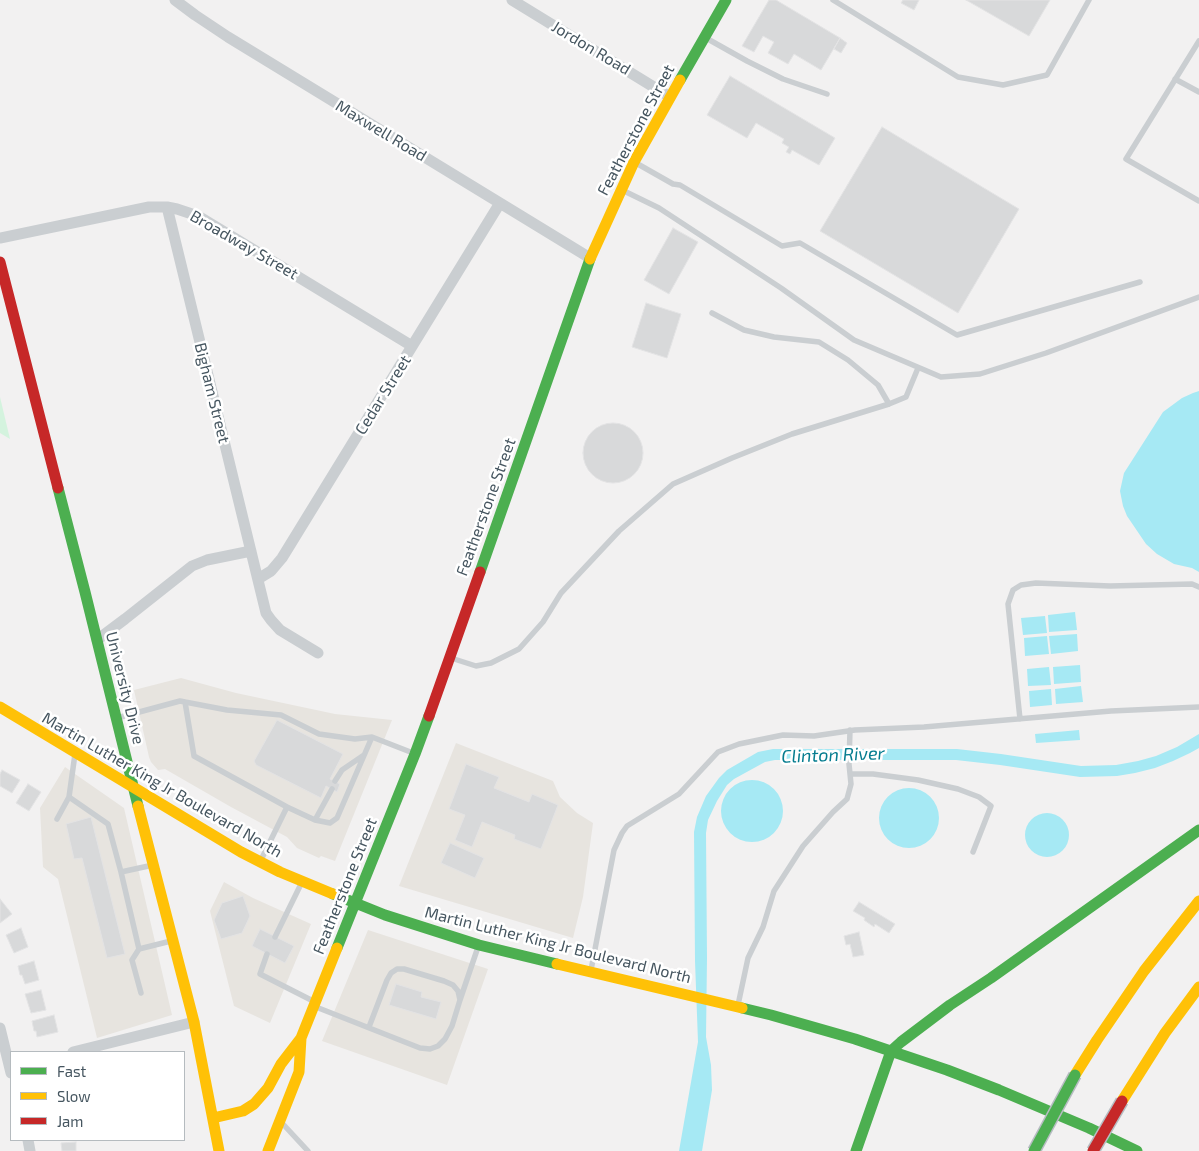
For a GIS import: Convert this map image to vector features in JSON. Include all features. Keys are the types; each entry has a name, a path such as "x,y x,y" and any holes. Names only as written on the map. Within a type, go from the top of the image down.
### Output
{"main road":[{"name":"Featherstone Street","path":"214,1118 243,1111 254,1104 268,1088 281,1064 301,1038 415,754 590,258 634,162 726,0"},
{"name":"University Drive","path":"0,262 194,1022 219,1151"},
{"name":"Martin Luther King Jr Boulevard North","path":"0,707 219,840 302,882 356,904 411,924 479,945 813,1026 947,1070 1007,1093 1081,1124 1137,1151"},
{"path":"856,1151 891,1051 910,1034 950,1005 1199,830"},
{"path":"1034,1151 1097,1040 1144,971 1199,901"},
{"path":"1093,1151 1122,1100 1165,1033 1199,987"},
{"name":"Featherstone Street","path":"268,1151 299,1072 301,1038"}],"street":[{"name":"Maxwell Road","path":"175,0 228,37 590,258"},
{"name":"Jordon Road","path":"512,0 670,97"},
{"name":"Cedar Street","path":"258,579 271,571 282,558 500,203"},
{"name":"Broadway Street","path":"0,238 149,207 167,207 183,210 198,216 412,346"},
{"name":"Bigham Street","path":"167,207 265,608 270,620 280,630 318,653"},
{"path":"97,640 192,566 207,560 251,551"},
{"path":"77,1051 194,1022"},
{"path":"0,1028 8,1070"}],"lane":[{"path":"833,0 958,77 1003,85 1047,75 1089,0"},
{"path":"704,37 783,79 827,94"},
{"path":"1199,41 1126,159 1199,201"},
{"path":"1175,79 1199,92"},
{"path":"634,162 673,184 680,185 782,246 800,243 957,335 1140,282"},
{"path":"620,190 659,208 781,288 854,340 941,377 980,374 1046,353 1199,297"},
{"path":"712,314 744,330 774,337 818,342 848,360 878,385 889,404"},
{"path":"450,657 476,666 491,663 518,649 543,622 561,593 619,531 673,484 792,434 906,397 918,368"},
{"path":"1020,720 1008,604 1013,590 1021,585 1036,583 1110,586 1192,584 1199,587"},
{"path":"116,718 180,701 227,710 281,715 319,734 355,739 372,737 415,754"},
{"path":"185,702 194,756 287,807 315,820 330,823 336,818 372,737"},
{"path":"591,971 614,850 622,833 627,826 679,794 718,752 740,744 783,734 814,736 850,730 918,728 1111,712 1199,707"},
{"path":"734,1006 748,958 763,927 774,891 803,846 847,799 851,784 849,764 850,730"},
{"path":"57,819 69,797 75,753"},
{"path":"335,781 342,770 364,755"},
{"path":"850,774 873,774 918,780 958,788 979,797 991,806 973,852"},
{"path":"315,820 332,789"},
{"path":"69,797 108,824 139,949"},
{"path":"260,862 287,807"},
{"path":"121,872 154,865"},
{"path":"276,937 302,882"},
{"path":"141,993 132,960 139,949 173,941"},
{"path":"268,954 260,974 315,1004 420,1048 430,1049 438,1046 445,1039 452,1026 479,945"},
{"path":"370,1028 387,980 391,973 397,969 404,969 453,985 458,991 460,1000"},
{"path":"279,1120 308,1151"}],"shaded area":[{"path":"181,678 236,693 335,714 392,720 335,861 321,856 319,858 297,848 287,837 165,769 158,770 151,762 134,690"},
{"path":"456,743 553,781 560,797 577,813 593,823 583,897 573,938 399,886"},
{"path":"65,767 124,808 172,1015 97,1038 58,879 43,867 40,808"},
{"path":"224,882 253,898 311,924 270,1023 234,1006 210,911"},
{"path":"368,930 488,969 447,1085 322,1041"}],"green space":[{"path":"0,397 10,439 0,433"}],"water":[{"path":"1199,391 1199,572 1192,568 1174,564 1157,554 1146,544 1127,516 1120,491 1124,473 1163,412 1182,398"},
{"path":"1075,612 1077,630 1049,632 1048,615"},
{"path":"1045,616 1047,633 1023,635 1021,618"},
{"path":"1077,634 1078,651 1051,654 1049,636"},
{"path":"1047,636 1049,654 1025,656 1024,638"},
{"path":"1080,665 1081,682 1054,684 1053,667"},
{"path":"1049,667 1051,685 1028,686 1027,669"},
{"path":"1081,686 1083,702 1056,704 1055,689"},
{"path":"1051,689 1052,705 1030,707 1029,691"},
{"path":"1079,730 1080,740 1036,743 1035,734"},
{"name":"Clinton River","path":"1199,734 1199,748 1190,753 1155,768 1117,776 1080,777 956,760 775,760 765,762 734,779 727,785 717,801 708,820 706,833 706,1037 711,1065 712,1090 702,1151 679,1151 698,1042 694,832 697,817 706,796 727,770 758,752 773,749 957,749 1081,766 1116,765 1156,756 1177,747"},
{"path":"752,780 764,783 774,789 780,799 783,811 780,823 774,833 764,839 752,842 740,839 730,833 724,823 721,811 724,799 730,789 740,783"},
{"path":"909,788 926,793 934,801 939,818 934,835 926,843 909,848 892,843 884,835 879,818 884,801 892,793"},
{"path":"1047,813 1059,817 1065,823 1069,835 1065,847 1059,853 1047,857 1035,853 1029,847 1025,835 1029,823 1035,817"}],"building":[{"path":"769,0 776,0 840,38 821,70 794,54 788,64 768,53 774,42 763,36 754,52 742,46"},
{"path":"903,0 919,0 914,10 901,3"},
{"path":"966,0 1050,0 1029,36"},
{"path":"840,38 847,43 841,53 834,49"},
{"path":"730,76 835,138 819,165 792,150 790,154 786,152 789,147 782,143 784,139 756,123 747,138 707,115"},
{"path":"882,127 1019,209 958,313 820,231"},
{"path":"673,228 698,242 669,294 644,280"},
{"path":"646,303 681,314 667,358 632,347"},
{"path":"613,423 629,428 634,432 638,437 643,453 638,469 634,474 629,478 613,483 597,478 592,474 588,469 583,453 588,437 592,432 597,428"},
{"path":"277,720 343,754 330,779 340,784 337,792 326,786 321,798 256,765 254,761"},
{"path":"466,764 499,777 494,788 529,802 532,794 558,805 541,849 514,839 515,835 482,822 472,847 455,840 465,815 449,809"},
{"path":"2,770 20,780 12,793 0,786"},
{"path":"28,784 41,792 29,811 16,803"},
{"path":"91,817 125,954 107,958 82,858 74,859 66,824"},
{"path":"450,843 484,858 475,878 441,863"},
{"path":"243,896 250,916 242,933 221,939 214,920 222,903"},
{"path":"0,899 12,914 0,923"},
{"path":"859,902 895,924 889,933 875,924 874,927 864,920 865,918 853,911"},
{"path":"21,928 28,947 14,953 6,935"},
{"path":"260,929 294,946 285,963 252,946"},
{"path":"859,932 864,955 853,957 850,944 846,945 844,936"},
{"path":"34,961 39,980 25,984 18,966"},
{"path":"396,984 422,992 421,997 441,1002 436,1019 389,1005"},
{"path":"41,990 46,1010 31,1013 25,994"},
{"path":"54,1015 58,1032 37,1037 32,1021"},
{"path":"76,1142 76,1151 62,1151 61,1143"}],"traffic: fast":[{"path":"680,80 726,0"},
{"path":"480,572 590,259"},
{"path":"58,488 138,806"},
{"path":"337,948 429,716"},
{"path":"856,1151 891,1051 950,1005 1199,830"},
{"path":"333,894 385,915 479,945 557,964"},
{"path":"742,1008 855,1039 947,1070 1089,1128 1137,1151"},
{"path":"1034,1151 1075,1075"}],"traffic: slow":[{"path":"590,259 634,162 680,80"},
{"path":"0,707 241,852 280,872 333,894"},
{"path":"138,806 194,1022 219,1151"},
{"path":"1075,1075 1144,971 1199,901"},
{"path":"213,1118 243,1111 254,1104 268,1088 281,1064 301,1038 337,948"},
{"path":"557,964 742,1008"},
{"path":"1122,1101 1165,1033 1199,987"},
{"path":"268,1151 299,1072 301,1038"}],"traffic: jam":[{"path":"0,262 58,488"},
{"path":"429,716 480,572"},
{"path":"1093,1151 1122,1101"}]}
